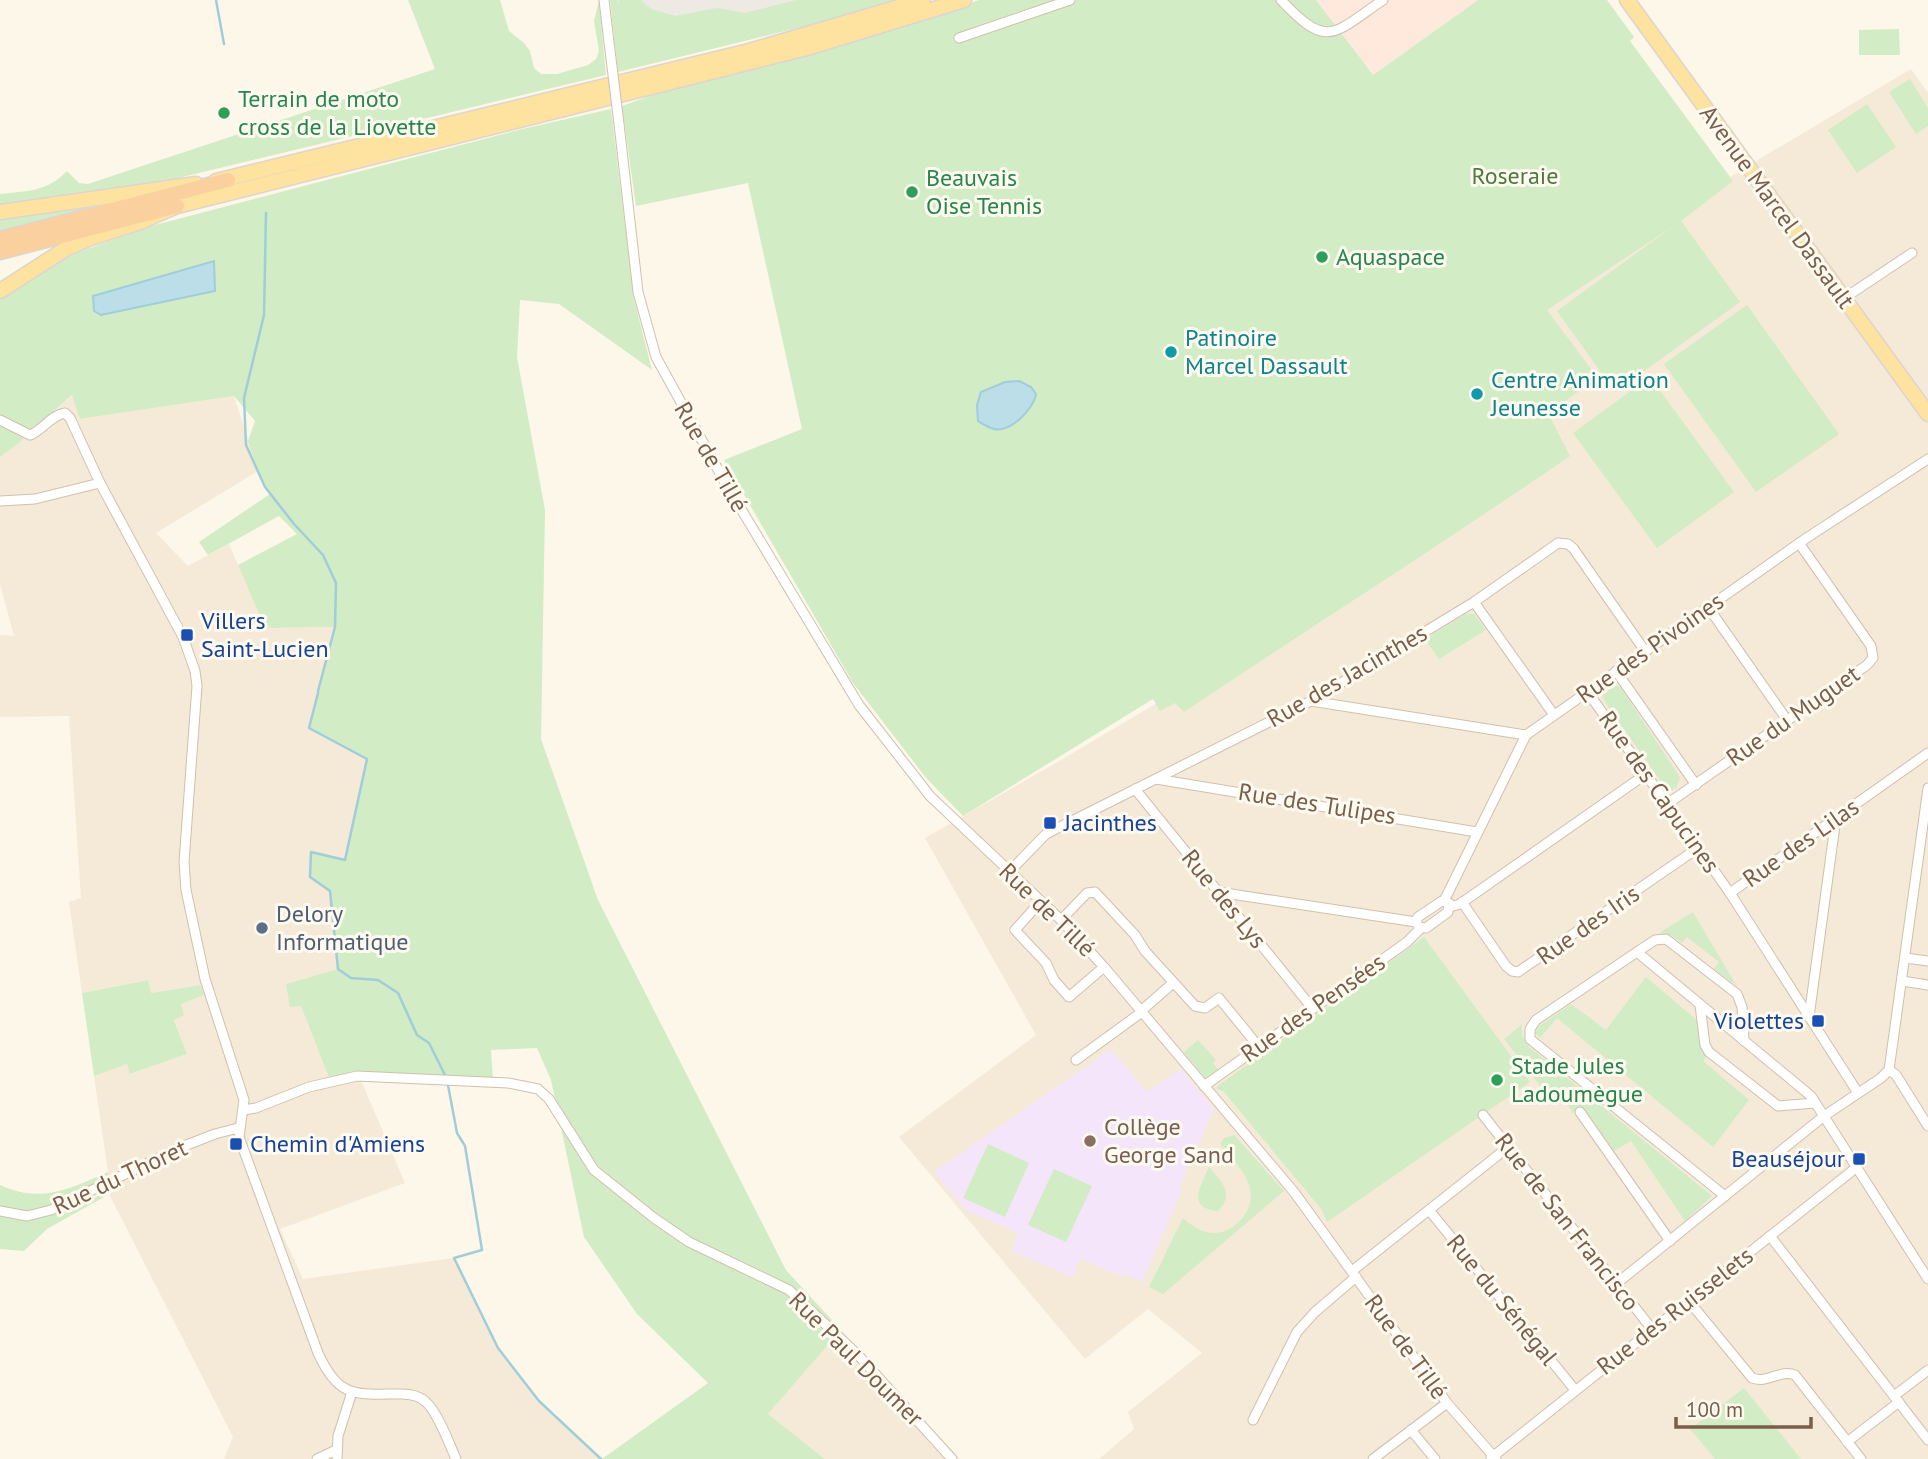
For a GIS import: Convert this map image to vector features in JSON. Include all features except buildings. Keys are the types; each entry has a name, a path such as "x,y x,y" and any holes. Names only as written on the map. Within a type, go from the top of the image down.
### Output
{"highway":[{"path":"0,239 228,180"},
{"path":"0,252 177,206"}],"main road":[{"path":"0,212 228,180 749,51 923,0"},
{"path":"0,291 68,248 177,206 796,51 964,0"},
{"name":"Avenue Marcel Dassault","path":"1632,1 1847,296 1928,414"},
{"name":"Avenue Marcel Dassault","path":"1847,296 1928,400"}],"street":[{"name":"Rue de Tillé","path":"604,0 636,279 656,357 674,393 859,705 923,788 1061,920 1142,1011 1294,1192 1447,1403 1493,1458"},
{"path":"959,38 1070,0"},
{"path":"1281,0 1306,26 1317,31 1330,32 1339,30 1383,0"},
{"path":"1847,296 1912,253"},
{"path":"0,420 30,435 60,413 65,413 72,421 100,483 181,633 195,671 197,686 184,862 185,882 205,979 242,1093 244,1110 238,1128 242,1147 318,1353 332,1379 352,1392 406,1394 423,1399 456,1459"},
{"name":"Rue des Pivoines","path":"1447,904 1477,832 1527,735 1799,543 1928,459"},
{"path":"0,501 34,499 100,483"},
{"name":"Rue du Muguet","path":"1667,804 1867,665 1874,655 1871,646 1799,543"},
{"name":"Rue des Jacinthes","path":"1009,872 1046,834 1311,701 1474,602 1554,545 1568,544 1573,548 1645,651"},
{"path":"1474,602 1554,715"},
{"path":"1708,607 1787,720"},
{"name":"Rue des Capucines","path":"1616,671 1696,785"},
{"name":"Rue des Capucines","path":"1587,691 1730,893"},
{"path":"1311,701 1527,735"},
{"name":"Rue des Lilas","path":"1858,1093 1730,893 1928,753"},
{"name":"Rue des Pensées","path":"1204,1086 1407,942 1418,925 1426,928 1446,914 1447,904 1462,902 1646,774"},
{"name":"Rue des Tulipes","path":"1156,779 1456,826 1477,832"},
{"path":"1616,1284 1824,1116 1889,1070 1928,788"},
{"name":"Rue des Lys","path":"1135,789 1313,1009"},
{"path":"1810,1017 1836,818"},
{"name":"Rue des Iris","path":"1462,902 1506,966 1518,972 1698,848"},
{"path":"1061,920 1087,893 1095,892 1197,1008 1207,1007 1219,998 1259,1047"},
{"path":"1218,892 1418,925"},
{"path":"1041,901 1015,930 1046,963 1056,983 1069,998 1104,967"},
{"path":"1725,1196 1532,1042 1529,1033 1536,1020 1654,940 1666,939 1730,988 1741,1003 1744,1041"},
{"path":"1637,952 1803,1089 1824,1116 1928,1279"},
{"path":"1905,958 1928,961"},
{"path":"1902,981 1928,985"},
{"path":"1076,1060 1142,1011 1173,983"},
{"path":"1700,1005 1705,1045 1709,1052 1778,1106 1815,1103"},
{"path":"1889,1070 1928,1126"},
{"name":"Rue Paul Doumer","path":"244,1110 256,1108 309,1087 357,1076 508,1083 538,1089 549,1100 591,1168 689,1242 789,1290 859,1356 952,1459"},
{"path":"1580,1112 1670,1241"},
{"name":"Rue de San Francisco","path":"1483,1115 1652,1329"},
{"name":"Rue du Thoret","path":"0,1211 27,1216 51,1210 179,1148 238,1128"},
{"path":"1253,1420 1297,1332 1315,1312 1354,1274 1507,1148"},
{"name":"Rue des Ruisselets","path":"1493,1458 1574,1390 1857,1167"},
{"name":"Rue du Sénégal","path":"1430,1210 1574,1390"},
{"path":"1770,1236 1928,1440"},
{"path":"1688,1300 1749,1376 1759,1381 1785,1373 1794,1375 1861,1459"},
{"path":"1847,1441 1928,1370"},
{"path":"317,1459 337,1455 343,1415 352,1392"},
{"path":"1373,1459 1447,1403"},
{"path":"1411,1430 1435,1459"}],"shaded area":[{"path":"618,0 838,0 626,52"},
{"path":"1316,0 1478,0 1373,75"},
{"path":"1911,69 1928,93 1928,1459 1801,1459 1744,1389 1710,1452 1715,1459 1099,1459 1134,1429 1128,1412 1202,1353 1148,1309 1085,1359 899,1137 1036,1035 925,838 1329,601 1537,297 1756,161"},
{"path":"73,395 80,419 234,396 258,471 156,533 188,566 229,544 265,628 335,627 367,759 345,860 311,852 330,891 338,969 286,984 301,1005 329,1076 357,1071 405,1183 280,1229 303,1279 454,1258 498,1348 539,1401 601,1459 224,1459 233,1437 108,1192 111,1179 94,1076 127,1064 131,1074 187,1054 174,1019 180,1004 203,995 199,985 151,993 147,980 82,993 69,902 81,898 69,716 0,717 0,635 14,636 0,584 0,457"},
{"name":"Collège George Sand","path":"1111,1049 1147,1092 1181,1069 1214,1109 1142,1282 1124,1274 1122,1277 1080,1259 1074,1278 1011,1251 1018,1233 966,1210 934,1172"},
{"path":"841,1330 960,1459 825,1459 768,1414"}],"green space":[{"path":"408,0 500,0 509,31 530,51 534,68 541,74 557,74 588,65 596,59 599,51 594,21 599,0 606,75 120,192 0,205 0,194 44,187 67,171 79,183 88,184 435,69"},
{"path":"610,0 618,0 619,4 619,0 641,0 651,9 675,16 717,8 745,13 796,0 901,0 875,9 618,72"},
{"name":"Roseraie","path":"979,0 1316,0 1373,75 1478,0 1607,0 1634,37 1630,41 1733,181 1681,221 1740,302 1615,392 1557,311 1675,225 1547,310 1598,378 1548,413 1570,456 1184,712 1175,703 1160,711 1153,699 963,816 927,779 853,683 724,460 802,429 748,183 636,206 622,106 666,90 895,30"},
{"path":"1899,29 1900,55 1859,55 1859,30"},
{"path":"1910,79 1928,108 1928,126 1916,134 1889,92"},
{"path":"1867,104 1896,147 1857,173 1828,130"},
{"path":"611,109 634,299 652,370 559,304 520,300 517,357 545,510 541,739 598,900 786,1270 841,1330 768,1414 825,1459 602,1459 708,1383 637,1314 584,1237 551,1080 537,1048 491,1050 493,1080 357,1071 329,1077 301,1006 290,1007 286,984 338,969 330,892 310,877 311,852 345,859 367,759 309,728 334,627 265,628 238,565 297,534 279,516 208,555 199,542 270,494 258,471 248,441 255,421 234,396 80,419 72,395 0,457 0,295 76,253 151,226 522,129"},
{"path":"92,205 92,208 0,231 0,216"},
{"path":"1747,305 1839,434 1756,492 1664,364"},
{"path":"1650,377 1734,492 1657,548 1573,433"},
{"path":"1466,614 1474,614 1486,630 1439,659 1425,639"},
{"path":"1608,684 1620,687 1678,774 1680,778 1676,788 1671,790 1665,787 1608,707 1601,693"},
{"path":"1693,912 1736,985 1714,969 1719,962 1687,937 1682,943 1671,935 1659,933"},
{"path":"1424,937 1530,1082 1327,1222 1322,1210 1224,1092 1215,1088"},
{"path":"1646,977 1699,1022 1707,1055 1703,1061 1749,1100 1713,1147 1557,1018 1540,1038 1535,1033 1538,1027 1571,1004 1606,1030"},
{"path":"148,980 151,993 200,985 204,995 181,1004 184,1015 174,1020 187,1054 130,1074 127,1064 94,1076 82,993"},
{"path":"1522,1024 1522,1035 1528,1046 1712,1196 1685,1221 1631,1141 1614,1151 1584,1108 1573,1113 1559,1091 1548,1096 1504,1039"},
{"path":"1198,1040 1216,1060 1213,1063 1219,1070 1207,1080 1184,1052"},
{"path":"1234,1135 1284,1191 1163,1294 1149,1287 1183,1218 1192,1226 1212,1233 1233,1227 1248,1210 1250,1188 1240,1168 1220,1144 1224,1138"},
{"path":"988,1144 1029,1163 1005,1217 963,1198"},
{"path":"1209,1167 1225,1188 1226,1199 1218,1211 1202,1206 1199,1201 1200,1188"},
{"path":"1054,1169 1092,1186 1066,1242 1028,1225"},
{"path":"108,1172 111,1179 57,1204 28,1211 0,1206 0,1185 15,1191 42,1194 68,1189"},
{"path":"108,1192 106,1196 47,1229 24,1251 0,1249 0,1214 27,1219 41,1217 69,1209"},
{"path":"1744,1388 1801,1459 1715,1459 1690,1429"}],"water":[{"path":"214,261 215,291 101,315 94,311 93,296"},
{"path":"1019,381 1031,387 1036,394 1031,406 1021,418 1001,429 978,421 977,405 981,392 1005,382"}],"waterway":[{"path":"216,0 224,44"},
{"path":"266,213 264,315 244,398 246,445 265,487 323,555 336,583 335,627 318,691"},
{"path":"318,693 309,728 367,759 345,860 311,852 310,877 330,891 338,969 351,978 378,980 398,993 417,1035 429,1043 447,1079"},
{"path":"448,1085 457,1133 465,1146 482,1250 454,1258 498,1348 539,1401 601,1459"}],"place":[{"name":"Terrain de moto cross de la Liovette","path":"224,113"},
{"name":"Beauvais Oise Tennis","path":"912,192"},
{"name":"Aquaspace","path":"1322,257"},
{"name":"Patinoire Marcel Dassault","path":"1171,352"},
{"name":"Centre Animation Jeunesse","path":"1477,394"},
{"name":"Villers Saint-Lucien","path":"187,635"},
{"name":"Jacinthes","path":"1050,823"},
{"name":"Delory Informatique","path":"262,928"},
{"name":"Violettes","path":"1818,1021"},
{"name":"Stade Jules Ladoumègue","path":"1497,1080"},
{"name":"Collège George Sand","path":"1090,1141"},
{"name":"Chemin d'Amiens","path":"236,1144"},
{"name":"Beauséjour","path":"1859,1159"}]}
